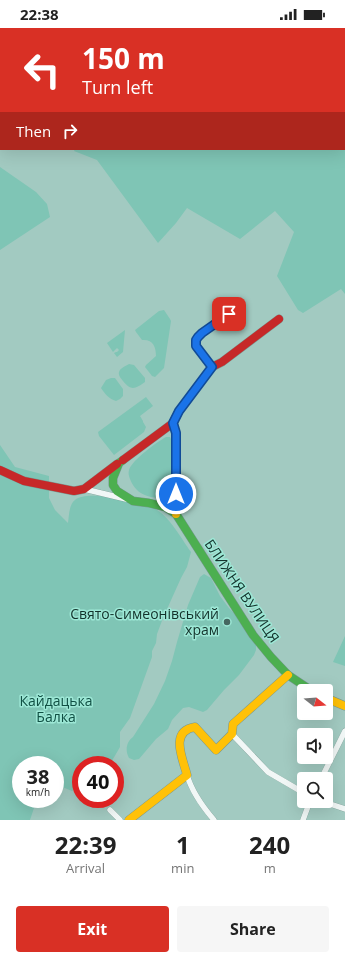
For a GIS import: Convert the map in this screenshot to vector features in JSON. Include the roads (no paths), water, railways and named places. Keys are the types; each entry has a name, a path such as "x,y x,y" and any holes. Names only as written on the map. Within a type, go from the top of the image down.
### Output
{"street":[{"path":"212,367 196,346 196,340 202,333 229,314 225,308"},
{"path":"0,470 24,481 74,491 84,489 173,423 179,411 212,367 222,362 279,319"},
{"path":"173,423 176,433 176,514"},
{"name":"БЛИЖНЯ ВУЛИЦЯ","path":"119,463 114,474 113,485 120,494 133,501"},
{"name":"БЛИЖНЯ ВУЛИЦЯ","path":"84,489 133,501 157,504 176,514 253,635 271,657 288,674 302,684"},
{"path":"214,820 200,803 190,784 178,744 181,736 187,729 195,727 216,750 232,734 233,724 288,674"},
{"path":"333,701 345,706"},
{"path":"324,772 345,731"},
{"path":"232,734 268,772 297,789"},
{"path":"129,820 187,774"},
{"path":"333,805 345,809"},
{"path":"303,820 307,808"},
{"path":"110,810 120,820"}],"place":[{"name":"Свято-Симеонівський храм","path":"227,622"}],"park label":[{"name":"Кайдацька Балка","path":"56,710"}]}
